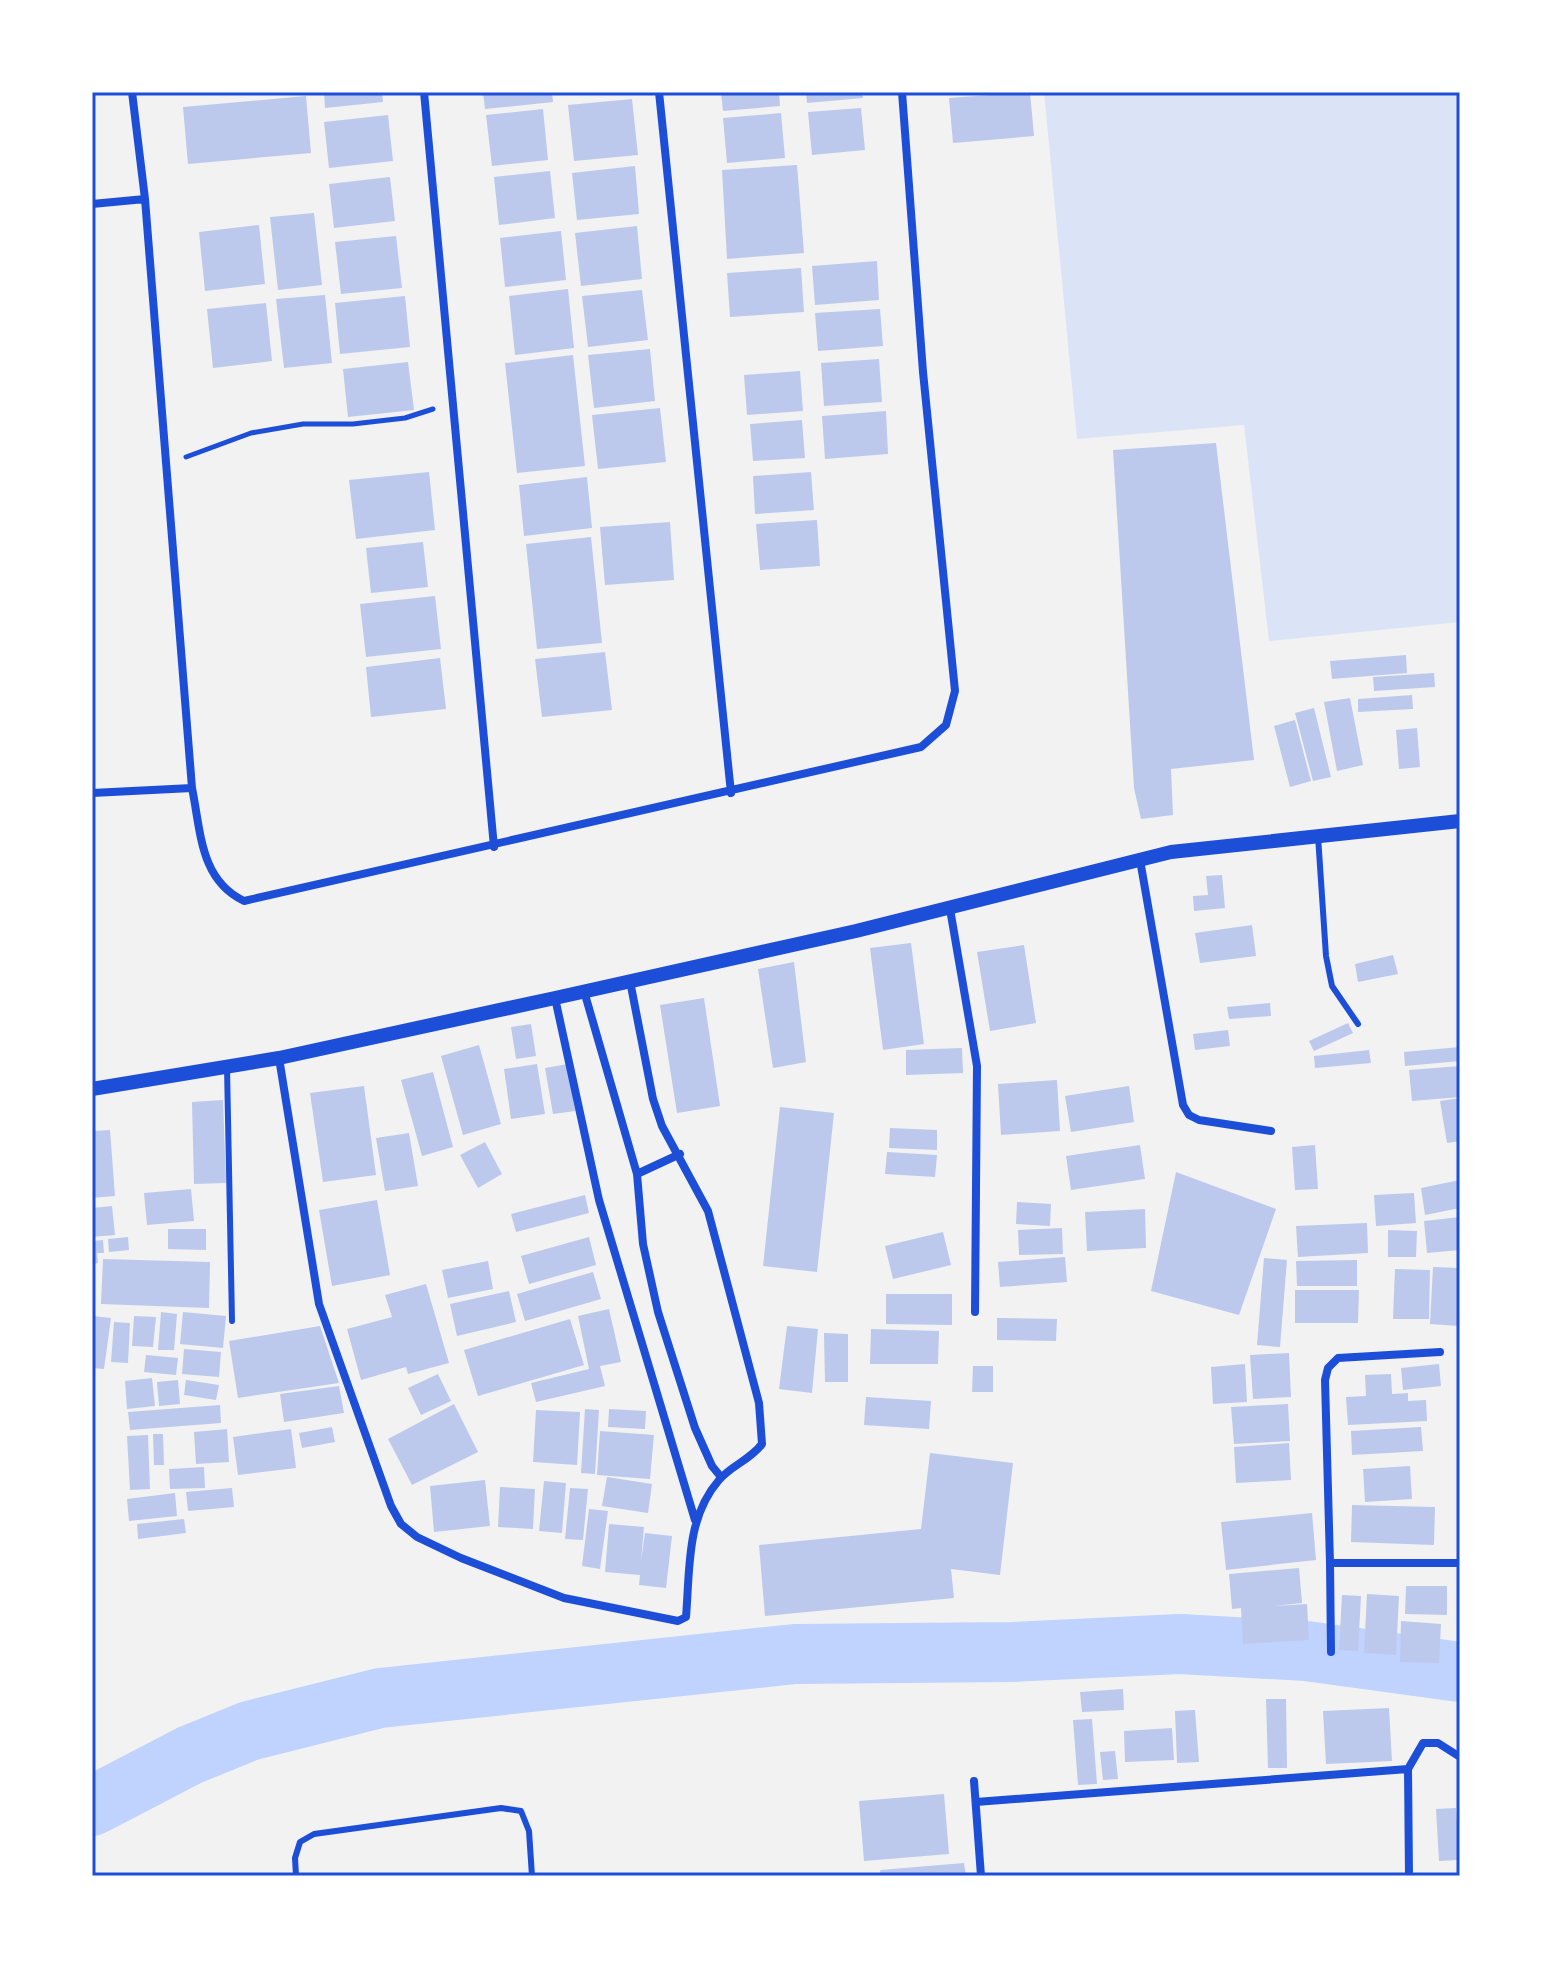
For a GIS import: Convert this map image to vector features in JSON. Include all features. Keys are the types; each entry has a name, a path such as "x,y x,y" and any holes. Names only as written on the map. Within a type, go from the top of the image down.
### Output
{"street":[{"path":"132,92 145,199 192,788 209,869 224,891 244,901 494,847 921,747 946,725 955,691 923,372 902,92"},
{"path":"424,92 494,847"},
{"path":"659,92 731,793"},
{"path":"92,204 145,199"},
{"path":"92,793 192,788"},
{"path":"92,1089 279,1058 555,998 950,909 1171,852 1460,821"},
{"path":"1140,860 1183,1105 1189,1115 1199,1120 1271,1131"},
{"path":"950,909 977,1066 975,1312"},
{"path":"629,979 653,1099 662,1126 680,1154 708,1211 759,1403 762,1444 752,1457 721,1477 695,1520"},
{"path":"584,991 637,1174 643,1244 658,1312 695,1428 712,1466 721,1477"},
{"path":"279,1058 319,1304 391,1506 401,1524 417,1537 461,1558 564,1598 678,1621 686,1617 695,1520 599,1200 555,998"},
{"path":"637,1174 680,1154"},
{"path":"1331,1652 1325,1380 1328,1368 1338,1358 1440,1352"},
{"path":"1330,1563 1460,1563"},
{"path":"1409,1876 1408,1769 1423,1743 1438,1743 1460,1757"},
{"path":"976,1802 1408,1769"},
{"path":"974,1781 981,1876"}],"lane":[{"path":"1318,836 1332,986 1358,1024"},
{"path":"227,1067 232,1321"},
{"path":"296,1876 295,1858 300,1842 314,1834 501,1808 521,1811 529,1831 532,1876"}],"path":[{"path":"166,463 203,453 251,433 303,424 353,424 405,418 453,404"}],"shaded area":[{"path":"1044,92 1460,92 1460,622 1269,641 1244,425 1077,439"}],"building":[{"path":"324,92 382,92 383,102 325,108"},
{"path":"483,92 552,92 553,102 485,109"},
{"path":"721,92 779,92 780,106 723,111"},
{"path":"806,92 862,92 863,98 807,103"},
{"path":"1030,92 1034,136 953,143 949,98"},
{"path":"306,96 311,153 188,164 183,107"},
{"path":"632,99 638,155 574,161 568,105"},
{"path":"861,108 865,150 812,155 808,112"},
{"path":"543,109 548,160 492,166 486,115"},
{"path":"781,113 785,158 727,163 723,118"},
{"path":"388,115 393,161 329,168 324,122"},
{"path":"797,165 804,253 727,259 722,170"},
{"path":"635,166 639,214 577,220 572,173"},
{"path":"550,171 555,218 499,225 494,177"},
{"path":"390,177 395,221 334,228 329,184"},
{"path":"314,213 322,285 278,290 270,217"},
{"path":"259,225 265,284 205,291 199,232"},
{"path":"637,226 642,279 581,286 575,233"},
{"path":"561,231 566,280 505,287 500,238"},
{"path":"396,236 402,288 341,294 335,242"},
{"path":"877,261 879,300 815,305 812,266"},
{"path":"801,268 804,312 730,317 727,273"},
{"path":"568,289 574,348 515,355 509,296"},
{"path":"642,290 648,340 588,347 582,296"},
{"path":"325,295 332,363 284,368 276,299"},
{"path":"405,296 410,347 340,354 335,303"},
{"path":"266,303 272,361 213,368 207,309"},
{"path":"880,309 883,346 818,351 815,313"},
{"path":"650,349 655,401 594,408 588,355"},
{"path":"573,355 585,466 517,473 505,363"},
{"path":"879,359 882,402 824,406 821,363"},
{"path":"408,362 414,410 348,417 343,369"},
{"path":"800,371 803,411 747,415 744,375"},
{"path":"660,408 666,462 598,469 592,415"},
{"path":"886,411 888,454 825,459 822,416"},
{"path":"802,420 805,458 753,461 750,424"},
{"path":"1216,443 1254,760 1171,769 1173,815 1141,819 1134,788 1113,450"},
{"path":"429,472 435,530 356,539 349,480"},
{"path":"811,472 814,510 755,514 753,476"},
{"path":"587,477 592,528 524,536 519,485"},
{"path":"817,520 820,566 760,570 756,524"},
{"path":"670,522 674,580 605,585 600,527"},
{"path":"591,537 602,643 537,649 526,544"},
{"path":"423,542 428,587 371,593 366,548"},
{"path":"435,596 441,649 366,657 360,604"},
{"path":"605,652 612,710 542,717 535,659"},
{"path":"1406,655 1407,673 1332,679 1330,661"},
{"path":"440,658 446,709 371,717 366,667"},
{"path":"1434,673 1435,687 1374,691 1373,677"},
{"path":"1412,695 1413,709 1358,712 1358,699"},
{"path":"1350,698 1363,765 1337,771 1324,702"},
{"path":"1314,708 1331,777 1313,781 1295,713"},
{"path":"1295,720 1311,781 1290,787 1274,726"},
{"path":"1417,728 1420,767 1399,769 1396,730"},
{"path":"1222,875 1225,908 1194,911 1193,896 1208,895 1206,876"},
{"path":"1252,925 1256,956 1200,963 1195,933"},
{"path":"911,943 924,1044 883,1050 870,948"},
{"path":"1024,945 1036,1023 990,1031 977,952"},
{"path":"1393,955 1398,974 1358,982 1355,964"},
{"path":"794,962 806,1062 773,1068 758,969"},
{"path":"704,998 720,1106 677,1113 660,1005"},
{"path":"1270,1003 1271,1016 1229,1019 1227,1007"},
{"path":"1348,1023 1353,1033 1314,1051 1309,1041"},
{"path":"531,1024 536,1056 516,1059 511,1027"},
{"path":"1228,1030 1230,1046 1195,1050 1193,1034"},
{"path":"479,1045 501,1124 463,1135 441,1056"},
{"path":"1460,1047 1460,1061 1405,1066 1404,1052"},
{"path":"962,1048 963,1073 906,1075 906,1050"},
{"path":"1369,1050 1371,1063 1315,1068 1314,1056"},
{"path":"537,1064 545,1114 511,1119 504,1069"},
{"path":"568,1064 575,1111 553,1114 545,1068"},
{"path":"1460,1066 1460,1097 1412,1101 1409,1070"},
{"path":"433,1072 453,1147 422,1156 401,1080"},
{"path":"1057,1080 1060,1131 1001,1135 998,1084"},
{"path":"364,1086 376,1175 323,1182 310,1093"},
{"path":"1129,1086 1134,1122 1071,1132 1065,1096"},
{"path":"1460,1098 1460,1141 1447,1143 1440,1101"},
{"path":"223,1100 226,1183 194,1184 192,1102"},
{"path":"780,1107 834,1113 817,1272 763,1266"},
{"path":"890,1128 937,1130 937,1150 889,1148"},
{"path":"110,1130 115,1196 92,1198 92,1131"},
{"path":"409,1133 418,1186 385,1191 376,1138"},
{"path":"485,1142 502,1174 478,1188 460,1155"},
{"path":"1140,1145 1145,1179 1071,1190 1066,1156"},
{"path":"1315,1145 1318,1189 1295,1190 1292,1147"},
{"path":"887,1152 937,1155 935,1177 885,1174"},
{"path":"1176,1172 1276,1209 1239,1315 1151,1291"},
{"path":"1460,1180 1460,1208 1425,1215 1421,1188"},
{"path":"191,1189 194,1221 147,1225 144,1193"},
{"path":"1414,1193 1416,1223 1376,1226 1374,1195"},
{"path":"585,1195 589,1213 516,1232 511,1214"},
{"path":"377,1200 390,1275 332,1286 319,1210"},
{"path":"1017,1202 1051,1204 1050,1226 1016,1224"},
{"path":"112,1206 115,1235 92,1237 92,1208"},
{"path":"1145,1209 1146,1248 1087,1251 1085,1212"},
{"path":"1460,1217 1460,1250 1427,1253 1424,1221"},
{"path":"1367,1223 1368,1253 1298,1257 1296,1226"},
{"path":"1062,1228 1063,1254 1019,1255 1018,1230"},
{"path":"168,1229 206,1229 206,1250 168,1249"},
{"path":"1388,1230 1417,1231 1416,1257 1388,1257"},
{"path":"943,1232 951,1265 893,1279 885,1246"},
{"path":"128,1237 129,1250 109,1252 108,1239"},
{"path":"589,1237 596,1265 529,1284 521,1256"},
{"path":"103,1240 104,1253 97,1253 98,1263 92,1264 92,1241"},
{"path":"1065,1257 1067,1282 1000,1287 998,1262"},
{"path":"1264,1258 1287,1260 1280,1347 1257,1345"},
{"path":"103,1259 210,1262 209,1308 101,1304"},
{"path":"1357,1260 1357,1286 1297,1286 1296,1261"},
{"path":"488,1261 493,1289 448,1298 442,1270"},
{"path":"1433,1267 1460,1268 1459,1326 1430,1324"},
{"path":"1395,1269 1430,1270 1429,1319 1393,1319"},
{"path":"593,1272 601,1299 525,1321 517,1294"},
{"path":"426,1284 449,1363 408,1374 406,1367 361,1380 347,1329 392,1317 385,1295"},
{"path":"1295,1290 1359,1290 1358,1323 1295,1323"},
{"path":"509,1291 516,1322 457,1336 450,1304"},
{"path":"886,1294 952,1294 952,1325 886,1324"},
{"path":"609,1309 621,1362 600,1366 605,1386 536,1402 531,1383 589,1369 578,1316"},
{"path":"161,1312 177,1314 174,1350 158,1350"},
{"path":"183,1312 226,1316 223,1348 180,1344"},
{"path":"92,1316 111,1318 104,1369 92,1368"},
{"path":"134,1316 156,1317 153,1347 132,1346"},
{"path":"997,1318 1057,1319 1056,1341 997,1340"},
{"path":"570,1319 584,1365 478,1396 464,1350"},
{"path":"114,1322 130,1323 128,1363 111,1362"},
{"path":"320,1326 339,1383 238,1398 229,1341"},
{"path":"787,1326 818,1329 812,1393 779,1389"},
{"path":"871,1329 939,1331 938,1364 870,1364"},
{"path":"824,1333 848,1334 848,1382 825,1382"},
{"path":"184,1349 221,1352 219,1377 182,1374"},
{"path":"1289,1353 1291,1397 1253,1399 1250,1355"},
{"path":"146,1355 178,1358 176,1375 144,1372"},
{"path":"1245,1364 1247,1402 1213,1404 1211,1367"},
{"path":"1439,1364 1441,1386 1403,1390 1401,1368"},
{"path":"973,1366 993,1366 993,1392 972,1392"},
{"path":"438,1374 451,1401 421,1415 408,1388"},
{"path":"1391,1374 1392,1394 1408,1393 1408,1401 1426,1400 1427,1421 1348,1425 1346,1397 1366,1396 1365,1375"},
{"path":"152,1378 155,1406 127,1409 125,1381"},
{"path":"178,1380 180,1404 159,1406 157,1382"},
{"path":"186,1380 219,1385 216,1400 184,1395"},
{"path":"339,1386 344,1413 284,1422 280,1394"},
{"path":"866,1397 931,1401 929,1429 864,1425"},
{"path":"454,1404 478,1452 412,1485 388,1439"},
{"path":"1288,1404 1290,1441 1234,1444 1231,1407"},
{"path":"220,1405 221,1423 130,1430 128,1412"},
{"path":"585,1409 599,1410 595,1474 581,1473"},
{"path":"609,1409 646,1411 645,1429 608,1427"},
{"path":"536,1410 580,1412 577,1465 533,1462"},
{"path":"332,1427 335,1442 302,1448 299,1433"},
{"path":"1421,1427 1423,1451 1352,1455 1351,1431"},
{"path":"227,1429 229,1462 196,1464 194,1432"},
{"path":"291,1429 296,1468 238,1475 233,1437"},
{"path":"600,1431 654,1435 650,1479 597,1475"},
{"path":"153,1434 163,1434 164,1465 154,1465"},
{"path":"148,1435 150,1489 130,1490 127,1436"},
{"path":"1289,1443 1291,1480 1236,1483 1234,1447"},
{"path":"930,1453 1013,1463 1000,1575 951,1569 954,1598 765,1616 759,1545 921,1529"},
{"path":"1410,1466 1412,1499 1365,1502 1363,1469"},
{"path":"204,1467 205,1488 170,1489 169,1469"},
{"path":"607,1477 652,1484 648,1513 602,1506"},
{"path":"485,1480 490,1526 434,1532 430,1486"},
{"path":"544,1481 566,1483 562,1533 539,1531"},
{"path":"500,1487 535,1489 533,1529 498,1527"},
{"path":"232,1488 234,1507 188,1511 186,1492"},
{"path":"570,1488 588,1489 583,1540 565,1539"},
{"path":"175,1493 177,1516 129,1521 127,1499"},
{"path":"1352,1505 1435,1507 1434,1545 1351,1542"},
{"path":"589,1509 608,1511 600,1569 582,1566"},
{"path":"1312,1513 1316,1560 1226,1570 1221,1522"},
{"path":"184,1519 186,1533 138,1539 137,1524"},
{"path":"609,1524 644,1527 641,1561 645,1533 672,1536 666,1588 639,1585 640,1575 605,1572"},
{"path":"1299,1568 1302,1603 1274,1606 1307,1604 1309,1640 1243,1644 1241,1608 1232,1609 1229,1574"},
{"path":"1406,1586 1447,1586 1447,1615 1405,1614"},
{"path":"1367,1594 1399,1596 1396,1655 1364,1653"},
{"path":"1342,1595 1361,1596 1358,1651 1339,1650"},
{"path":"1401,1621 1441,1624 1439,1663 1400,1662"},
{"path":"1123,1689 1124,1710 1082,1712 1080,1692"},
{"path":"1266,1699 1286,1699 1287,1768 1268,1768"},
{"path":"1389,1708 1392,1761 1326,1764 1323,1711"},
{"path":"1195,1710 1199,1762 1177,1763 1175,1711"},
{"path":"1092,1719 1097,1784 1078,1785 1073,1720"},
{"path":"1172,1728 1174,1760 1125,1762 1124,1731"},
{"path":"1115,1751 1118,1779 1103,1780 1100,1752"},
{"path":"944,1794 949,1854 864,1861 859,1801"},
{"path":"1456,1808 1459,1860 1439,1861 1436,1809"},
{"path":"964,1863 966,1876 881,1876 880,1870"}],"waterway":[{"path":"92,1806 190,1755 249,1731 380,1698 795,1654 1012,1652 1180,1644 1306,1651 1460,1672"}]}
